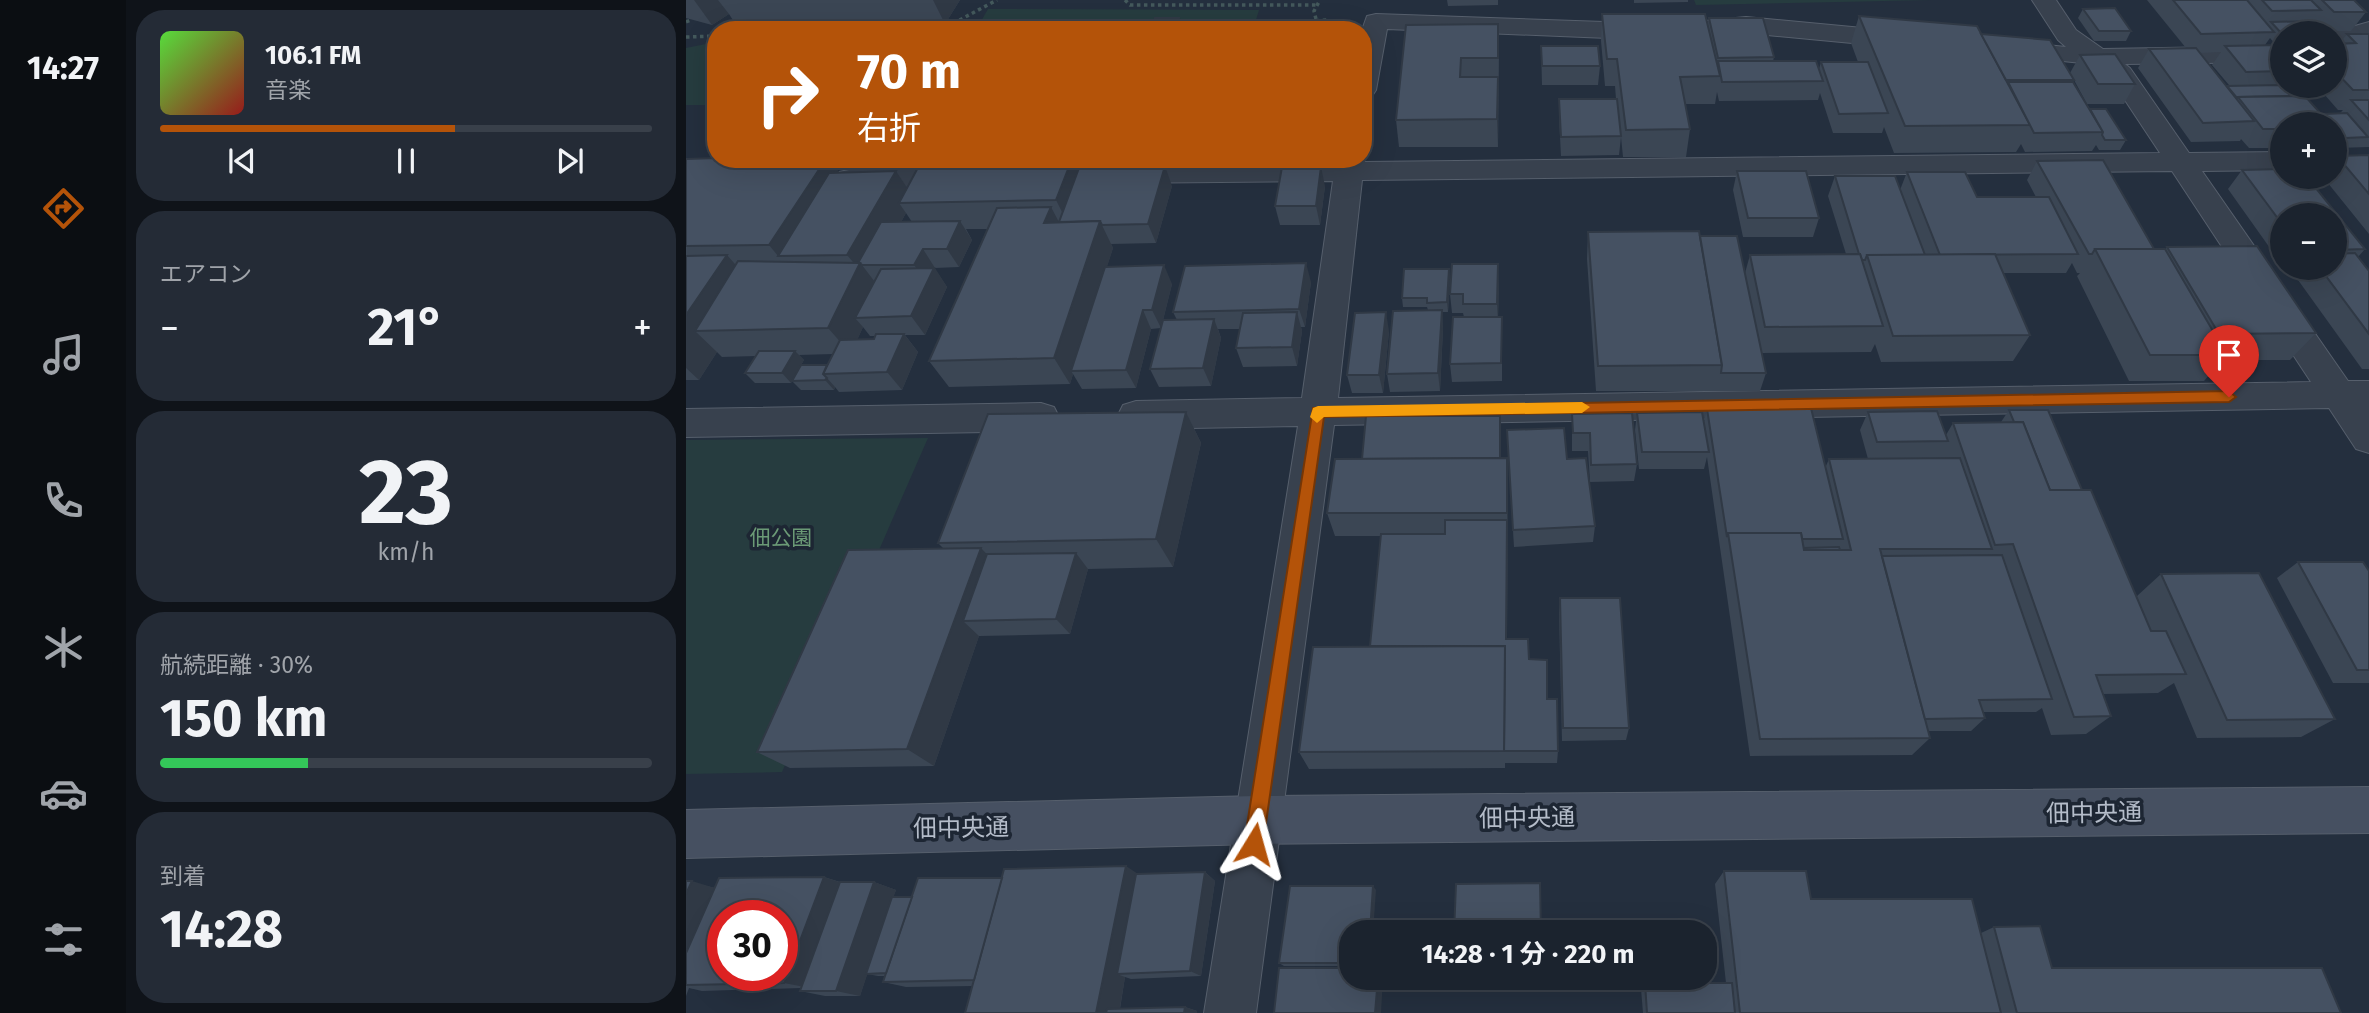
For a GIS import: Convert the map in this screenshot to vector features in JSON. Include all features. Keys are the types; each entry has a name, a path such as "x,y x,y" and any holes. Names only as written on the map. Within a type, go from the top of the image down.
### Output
{"street":[{"path":"2044,0 2067,35 2121,74 2179,163 2354,395 2369,439"},
{"path":"1372,42 1376,21 1608,30 1746,25 1935,42"},
{"path":"2347,36 2369,30"},
{"path":"1989,47 2097,57 2270,54"},
{"path":"1372,165 2270,161"},
{"path":"1086,174 1261,168"},
{"path":"1230,1013 1318,412 1349,168"},
{"path":"824,179 989,176"},
{"path":"686,423 2354,395"},
{"name":"佃中央通","path":"686,834 1257,820 2369,810"}],"path":[{"path":"958,21 997,0"},
{"path":"1125,0 1130,5 1176,7 1256,3 1316,5"},
{"path":"1316,19 1314,11 1320,0"},
{"path":"686,22 691,20"},
{"path":"1314,21 1328,21"},
{"path":"686,37 707,36"}],"green space":[{"path":"1694,0 1932,0 1696,5"},
{"path":"988,9 1259,10 1256,21 981,21"},
{"path":"707,44 707,105 686,105 686,48"},
{"name":"佃公園","path":"928,438 782,772 686,774 686,440"}],"building":[{"path":"2173,0 2247,0 2270,27 2270,32 2201,34"},
{"path":"2262,0 2311,0 2321,10 2272,11"},
{"path":"2322,0 2354,0 2366,12 2334,12"},
{"path":"2115,8 2131,31 2099,31 2083,9"},
{"path":"1602,14 1705,14 1720,76 1680,77 1690,129 1626,130 1617,59 1607,59"},
{"path":"1859,16 1977,26 2030,125 1905,126"},
{"path":"1155,18 1179,18 1178,21 1154,21"},
{"path":"1709,18 1763,18 1774,57 1718,58"},
{"path":"1498,24 1498,58 1461,58 1460,77 1498,77 1497,119 1396,120 1406,25"},
{"path":"1981,34 2050,40 2074,80 2006,80"},
{"path":"2347,34 2369,34 2369,90 2353,90 2347,84 2347,43 2356,43"},
{"path":"2270,45 2270,71 2246,72 2225,46"},
{"path":"1541,46 1598,46 1600,66 1542,66"},
{"path":"2196,48 2254,121 2203,123 2149,49"},
{"path":"2115,54 2135,84 2098,84 2080,55"},
{"path":"1718,61 1816,61 1823,81 1722,82"},
{"path":"1821,62 1868,62 1888,113 1839,114"},
{"path":"2008,82 2073,82 2103,132 2034,133"},
{"path":"2270,85 2270,96 2237,98 2227,86"},
{"path":"2238,97 2307,98 2319,112 2270,112 2270,129 2263,129"},
{"path":"1559,99 1617,99 1621,136 1561,137"},
{"path":"2351,100 2369,100 2369,120"},
{"path":"2090,109 2106,109 2126,140 2105,140"},
{"path":"2347,113 2368,137 2347,138"},
{"path":"2369,155 2369,194 2347,168 2347,156"},
{"path":"707,158 707,168 820,168 769,245 686,246 686,159"},
{"path":"2103,160 2154,249 2095,249 2089,254 2037,161"},
{"path":"918,168 1068,168 1056,200 899,203"},
{"path":"1079,168 1164,168 1148,224 1059,222"},
{"path":"1282,168 1321,168 1316,206 1275,206"},
{"path":"2270,169 2270,189 2317,189 2328,203 2270,203 2270,208 2242,170"},
{"path":"896,171 847,255 778,256 829,173"},
{"path":"1737,171 1806,171 1819,218 1748,218"},
{"path":"1907,172 1965,172 1977,197 2049,197 2078,254 1940,255"},
{"path":"1835,176 1895,176 1925,255 1867,255 1865,260 1862,260"},
{"path":"1051,207 1044,223 1100,221 1054,358 929,361 997,208"},
{"path":"960,221 947,249 923,249 914,265 858,263 881,222"},
{"path":"2347,227 2365,249 2347,250"},
{"path":"1699,231 1722,365 1598,366 1588,232"},
{"path":"1700,236 1737,236 1766,373 1721,373 1722,365"},
{"path":"2257,246 2270,265 2270,280 2280,280 2316,333 2219,334 2167,247"},
{"path":"2095,249 2165,249 2227,355 2150,355"},
{"path":"2347,253 2355,253 2369,271 2369,334 2329,280 2347,280"},
{"path":"1860,254 1883,326 1765,327 1750,255"},
{"path":"1995,254 2030,335 1893,336 1867,255"},
{"path":"727,255 686,315 686,256"},
{"path":"738,261 860,263 828,328 695,331"},
{"path":"1306,263 1299,309 1173,312 1185,266"},
{"path":"1452,264 1498,264 1497,304 1463,304 1463,294 1450,294"},
{"path":"1164,265 1152,310 1143,310 1126,370 1071,371 1105,267"},
{"path":"934,268 911,316 855,318 881,269"},
{"path":"1404,269 1449,269 1447,302 1427,303 1427,298 1402,298"},
{"path":"1442,310 1438,373 1387,374 1393,311"},
{"path":"1297,312 1292,347 1236,348 1243,313"},
{"path":"1386,312 1379,375 1347,375 1355,313"},
{"path":"1453,317 1502,317 1501,363 1450,364"},
{"path":"1214,319 1203,368 1150,369 1163,320"},
{"path":"876,334 904,334 887,372 823,374 840,340 874,339"},
{"path":"759,351 795,351 782,373 745,373"},
{"path":"801,365 827,365 823,374 827,378 792,381"},
{"path":"1811,408 1843,539 1802,539 1801,533 1728,533 1727,537 1707,409"},
{"path":"2009,410 2048,410 2082,490 2050,490 2023,422 2014,422"},
{"path":"1937,411 1948,441 1877,442 1868,412"},
{"path":"1186,412 1156,539 938,543 988,414"},
{"path":"1702,412 1709,452 1642,452 1637,413"},
{"path":"1632,413 1637,464 1591,465 1590,433 1573,433 1572,414"},
{"path":"1366,416 1500,416 1500,458 1362,459"},
{"path":"2023,422 2050,490 2091,490 2151,631 2166,631 2186,674 2096,675 2111,716 2074,717 2013,544 1995,545 1953,423"},
{"path":"1564,428 1567,459 1586,458 1595,526 1513,530 1507,430"},
{"path":"1507,458 1507,513 1327,513 1335,459"},
{"path":"1960,458 1992,549 1880,549 1930,738 1760,739 1728,533 1801,533 1804,550 1851,550 1829,459"},
{"path":"1445,520 1507,520 1506,639 1528,639 1529,659 1547,660 1547,699 1557,699 1558,751 1504,751 1505,646 1370,646 1381,534 1445,534"},
{"path":"1839,547 1840,550 1804,550 1804,548"},
{"path":"981,548 907,749 757,752 848,550"},
{"path":"1076,553 1056,619 963,621 987,554"},
{"path":"2002,555 2052,699 1979,700 1985,718 1925,719 1882,556"},
{"path":"2298,562 2363,562 2369,571 2369,670 2357,670"},
{"path":"2259,573 2335,719 2227,720 2161,574"},
{"path":"1560,598 1620,598 1629,728 1563,728"},
{"path":"1505,646 1504,751 1299,752 1313,647"},
{"path":"1126,866 1096,1013 965,1013 1004,869"},
{"path":"1724,871 1806,871 1811,899 1972,899 2001,1013 1740,1013"},
{"path":"1205,872 1190,971 1117,974 1136,874"},
{"path":"824,877 798,946 798,900 709,900 719,878"},
{"path":"918,878 1002,878 974,980 883,982"},
{"path":"686,881 692,881 686,894"},
{"path":"840,882 874,882 836,991 800,991"},
{"path":"1540,883 1541,920 1455,920 1456,884"},
{"path":"1290,886 1373,886 1371,920 1339,920 1339,963 1279,963"},
{"path":"892,897 912,897 886,973 866,974"},
{"path":"707,905 707,985 686,985 686,953"},
{"path":"2040,926 2052,968 2322,968 2341,1013 2017,1013 1994,927"},
{"path":"1279,968 1339,968 1339,990 1377,990 1375,1013 1274,1013"},
{"path":"1717,983 1732,983 1735,1013 1647,1013 1645,990 1717,990"},
{"path":"1185,1007 1184,1013 1106,1013 1107,1009"}],"slow traffic":[{"path":"1317,417 1318,412 1582,407"}],"route":[{"path":"1254,844 1318,412 2229,397"}]}
